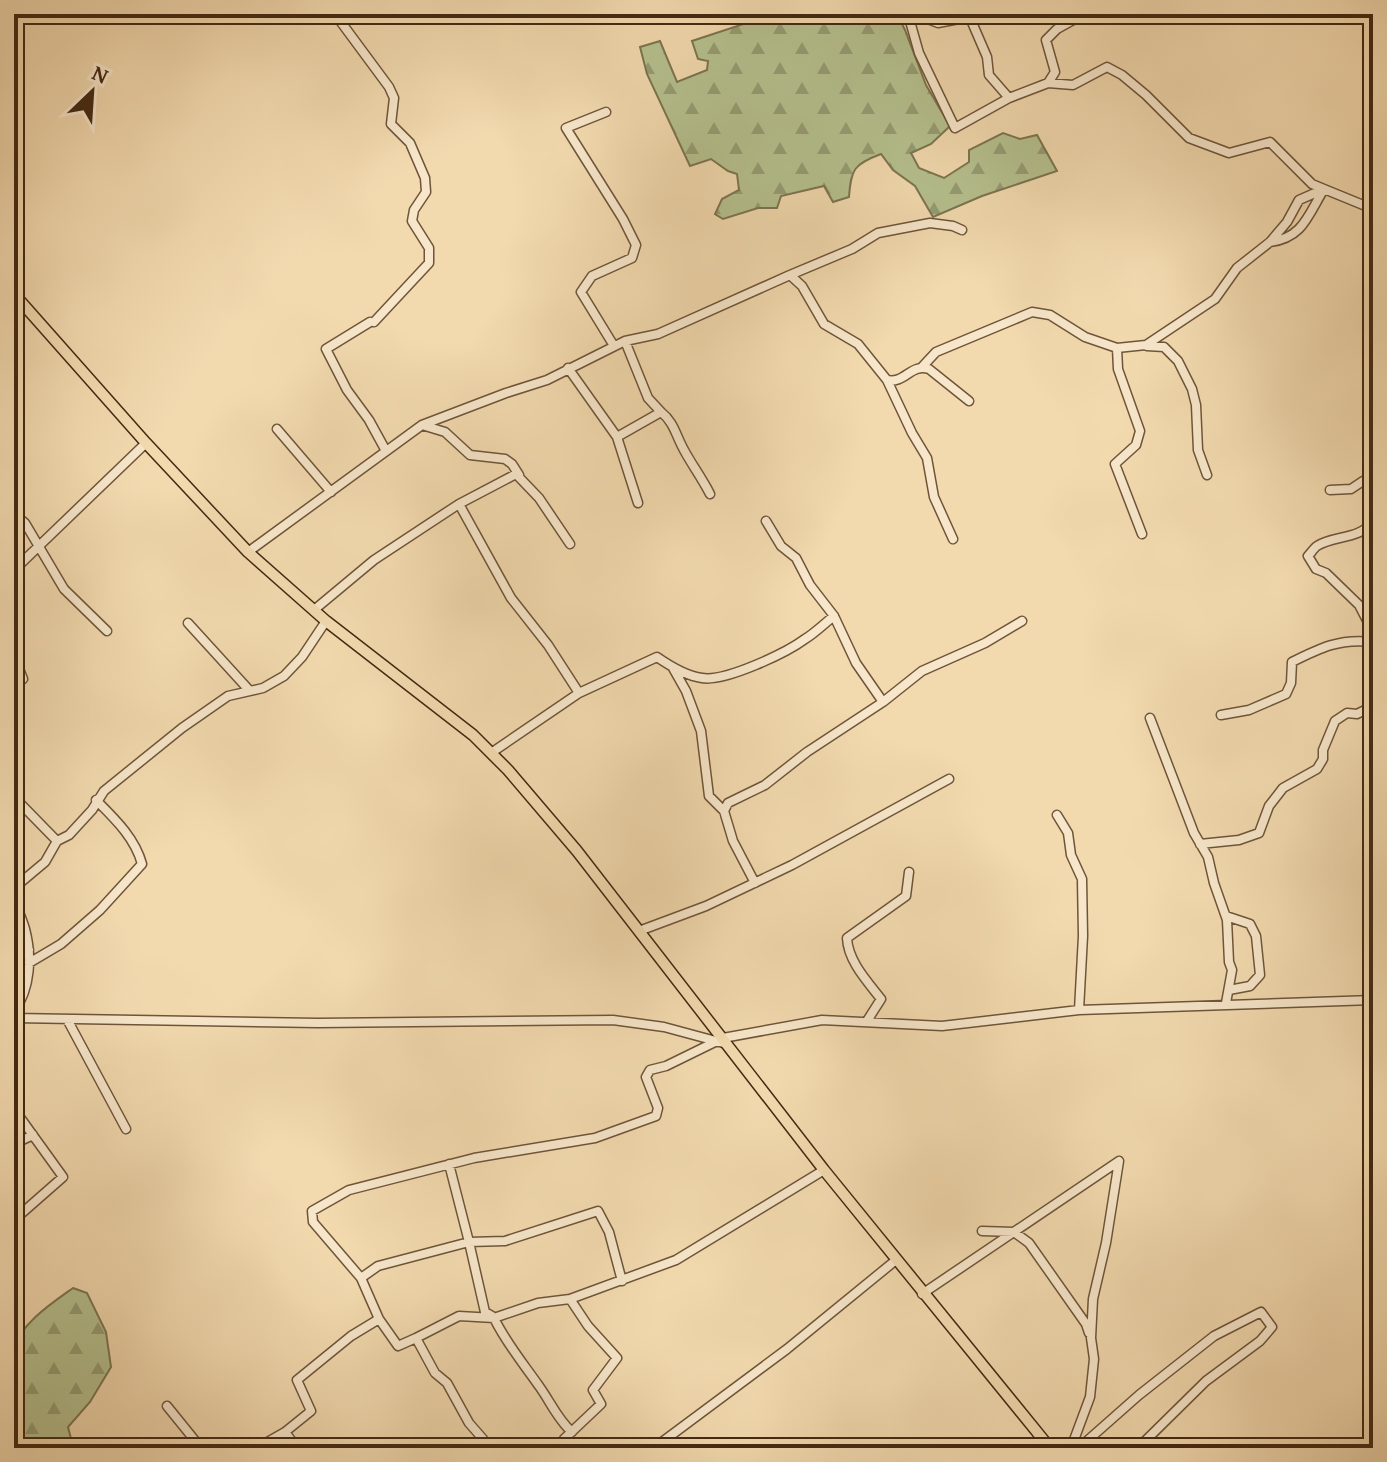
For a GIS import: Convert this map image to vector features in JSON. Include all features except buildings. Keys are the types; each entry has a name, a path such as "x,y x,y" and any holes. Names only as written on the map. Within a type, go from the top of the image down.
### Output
{"main road":[{"path":"14,294 248,552 326,621 451,717 491,753 539,806 922,1294 1050,1448"}],"street":[{"path":"335,14 389,87 394,98 391,124 410,143 425,178 426,192 414,210 412,221 429,248 429,263 372,322 326,349 347,390 386,451"},
{"path":"908,14 919,53 955,128 1009,98 1048,83 1073,85 1107,67 1146,95 1189,138 1229,153 1270,142 1312,184 1373,209"},
{"path":"915,14 932,23 964,18 971,20 987,57 989,75 1009,98"},
{"path":"1048,83 1055,72 1046,40 1057,29 1084,14"},
{"path":"606,112 566,128 636,245 632,258 592,276 581,292 614,346"},
{"path":"1146,345 1215,299 1237,268 1270,242 1287,222 1299,200 1324,189"},
{"path":"1270,242 1285,240 1298,232 1324,189"},
{"path":"248,552 422,425 547,380 625,341 658,334 852,249 878,233 930,223 962,230"},
{"path":"790,275 802,286 824,324 858,344 887,380 927,458 934,497 953,539"},
{"path":"922,367 936,352 1032,312 1050,315 1085,337 1117,348 1164,347 1178,361 1192,389 1196,405 1198,450 1207,475"},
{"path":"625,341 648,398 670,419 710,494"},
{"path":"1117,348 1118,369 1140,431 1136,445 1115,464 1142,534"},
{"path":"887,380 900,381 917,367 922,367 929,369 969,401"},
{"path":"568,368 617,437 638,503"},
{"path":"617,437 661,412"},
{"path":"422,425 445,432 470,455 505,459 512,464 570,544"},
{"path":"277,429 331,492"},
{"path":"14,570 146,443"},
{"path":"314,610 374,560 459,504 505,479 519,475"},
{"path":"1330,490 1351,489 1363,481 1373,484"},
{"path":"459,504 511,598 548,645 579,693"},
{"path":"14,514 25,523 64,589 107,631"},
{"path":"766,521 781,546 796,558 810,585 834,616 856,663 883,702"},
{"path":"1221,715 1249,710 1286,694 1291,683 1292,662 1313,652 1352,640 1372,644 1373,632 1359,605 1326,573 1316,569 1308,556 1318,545 1351,536 1369,527 1373,521"},
{"path":"491,753 579,693 657,657 703,679 730,674 763,662 805,639 834,616"},
{"path":"14,1011 22,1000 29,963 29,951 15,901 17,886 45,862 57,841 69,835 92,810 104,791 182,728 228,696 263,688 284,676 302,657 326,621"},
{"path":"724,811 728,803 765,785 922,671 985,643 1022,621"},
{"path":"188,623 249,690"},
{"path":"14,656 23,679 14,687"},
{"path":"673,667 701,731 709,796 724,811 733,841 755,883"},
{"path":"1200,844 1239,840 1259,833 1269,806 1283,788 1317,769 1335,721 1347,713 1357,714 1373,706"},
{"path":"1150,718 1208,857 1226,916 1232,970 1226,1003"},
{"path":"639,931 706,906 755,883 949,779"},
{"path":"14,797 57,841"},
{"path":"29,963 61,944 100,910 142,864 129,838 96,800"},
{"path":"1057,815 1068,833 1071,855 1082,879 1079,1010"},
{"path":"867,1021 881,999 862,974 847,947 847,938 906,896 909,872"},
{"path":"1226,916 1250,924 1256,936 1260,975 1250,986 1229,990"},
{"path":"14,936 29,951"},
{"path":"824,1170 676,1260 570,1299 538,1303 494,1318 459,1316 398,1346 379,1319 361,1278 313,1222 312,1211 349,1190 474,1158 595,1138 656,1116 658,1108 646,1077 650,1070 723,1041 822,1020 942,1026 1079,1010 1373,1000"},
{"path":"14,1018 318,1023 613,1020 723,1041"},
{"path":"68,1021 126,1129"},
{"path":"14,1109 63,1177 14,1220"},
{"path":"14,1144 33,1135"},
{"path":"922,1294 1119,1161 1106,1243 1093,1299 1091,1338 1094,1359 1090,1397 1071,1448"},
{"path":"449,1164 485,1312 494,1318 506,1342 572,1432"},
{"path":"361,1278 378,1266 469,1242 505,1241 598,1211 609,1232 622,1281"},
{"path":"982,1231 1014,1232 1029,1243 1086,1324 1091,1338"},
{"path":"654,1448 787,1349 896,1260"},
{"path":"562,1448 564,1439 601,1404 593,1390 617,1358 588,1326 570,1299"},
{"path":"1079,1448 1203,1344 1261,1312 1272,1327 1260,1341 1206,1381 1138,1448"},
{"path":"257,1448 285,1432 311,1411 297,1380 351,1336 379,1319"},
{"path":"416,1338 435,1373 447,1383 486,1448"},
{"path":"167,1406 201,1448"},
{"path":"285,1432 297,1448"}],"green space":[{"path":"774,14 897,14 926,85 950,126 931,144 911,153 919,168 944,178 969,162 969,150 1003,133 1020,139 1037,135 1057,171 982,196 933,217 915,186 893,170 881,154 856,169 849,197 833,202 824,186 781,196 777,208 758,208 723,219 715,214 722,199 739,190 737,174 711,159 690,166 647,74 640,47 660,41 677,82 707,70 708,61 698,59 692,41"},
{"path":"73,1288 87,1293 106,1332 111,1367 90,1402 68,1427 73,1446 14,1448 14,1349 17,1340 47,1307"}]}
